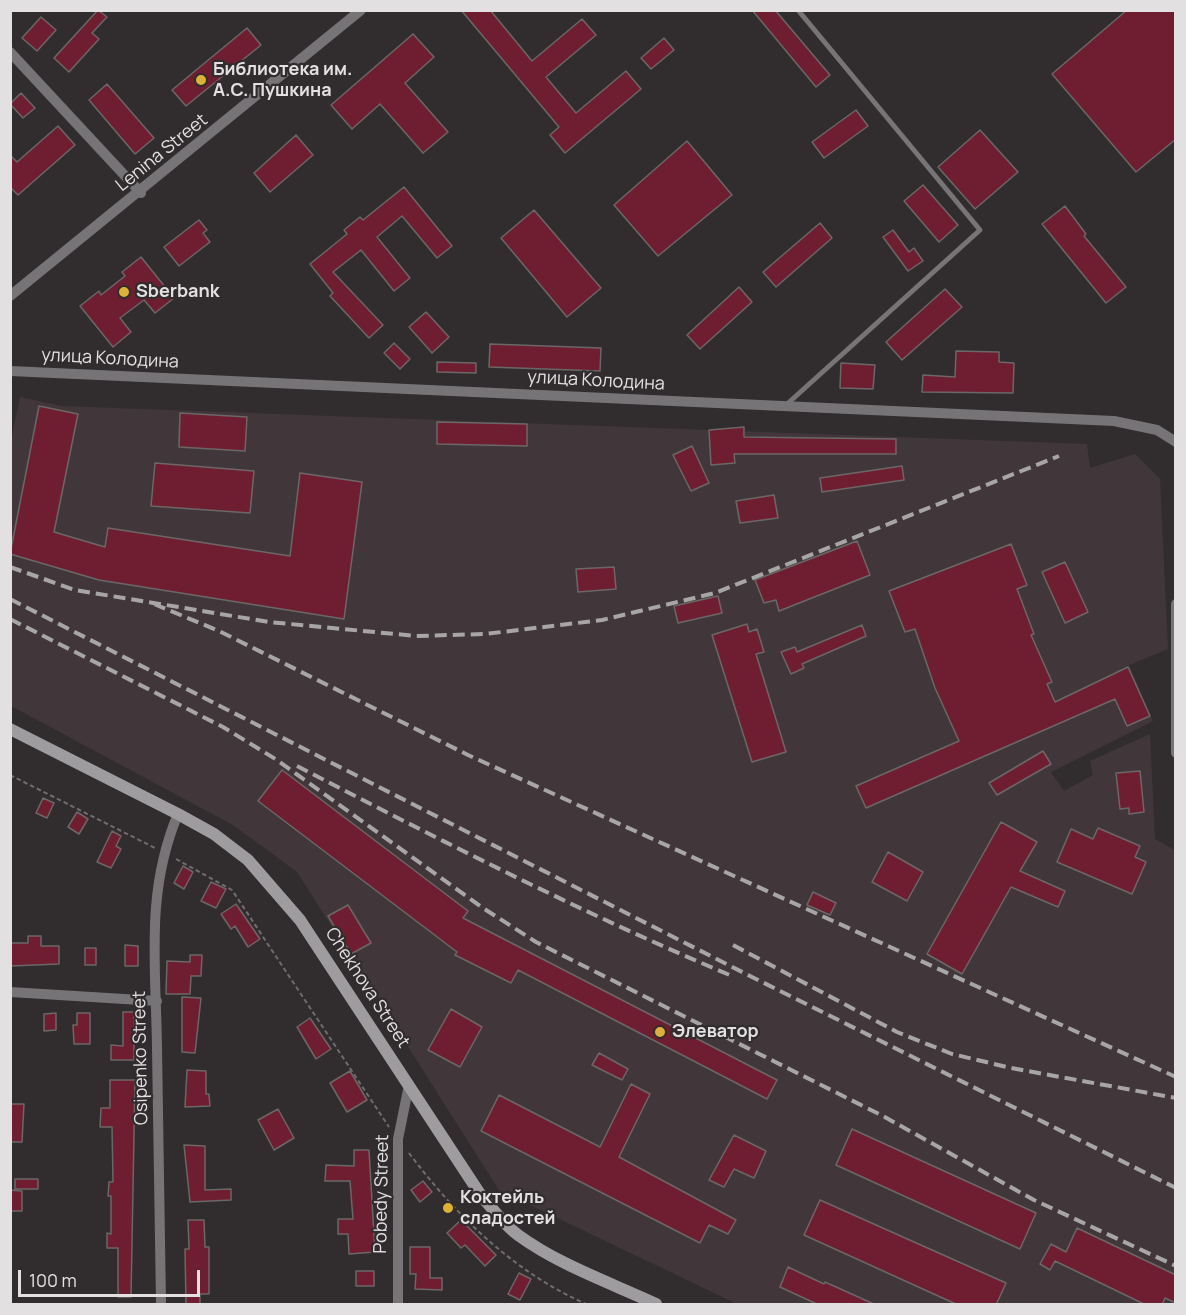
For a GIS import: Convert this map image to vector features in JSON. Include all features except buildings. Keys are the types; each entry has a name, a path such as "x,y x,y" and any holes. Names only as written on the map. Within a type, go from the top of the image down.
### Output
{"main road":[{"name":"Chekhova Street","path":"10,729 178,813 214,834 248,860 276,889 300,920 480,1194 500,1219 518,1235 547,1253 654,1304"}],"street":[{"name":"Lenina Street","path":"10,296 141,193 358,12"},
{"path":"10,52 141,193"},
{"name":"улица Колодина","path":"10,371 1114,421 1157,430 1176,442"},
{"path":"1176,604 1176,753"},
{"name":"Osipenko Street","path":"161,1305 157,1001 153,933 165,853 178,813"},
{"path":"10,992 157,1001"},
{"name":"Pobedy Street","path":"398,1305 398,1139 409,1085"}],"lane":[{"path":"785,406 980,230 798,10"}],"path":[{"path":"10,775 165,853 232,890 398,1139 423,1172 462,1215 509,1259 537,1278 586,1305"}],"shaded area":[{"path":"20,397 62,406 1087,444 1090,468 1135,454 1160,479 1168,649 1129,665 1153,721 1051,772 1064,791 1093,775 1090,761 1150,734 1155,839 1176,851 1175,1304 737,1304 499,1190 297,872 233,825 11,706 10,445"}],"railway":[{"path":"10,567 75,590 269,622 416,636 485,634 602,620 715,593 1059,456"},
{"path":"10,599 750,976 1176,1188"},
{"path":"154,604 219,631 468,755 1176,1077"},
{"path":"10,619 223,727 277,760 483,908 536,942 881,1115 1034,1200 1176,1266"},
{"path":"297,766 567,902 732,976"},
{"path":"733,945 897,1032 952,1054 1011,1068 1176,1098"}],"place":[{"name":"Библиотека им. А.С. Пушкина","path":"201,80"},
{"name":"Sberbank","path":"124,292"},
{"name":"Элеватор","path":"660,1032"},
{"name":"Коктейль сладостей","path":"448,1208"}]}
